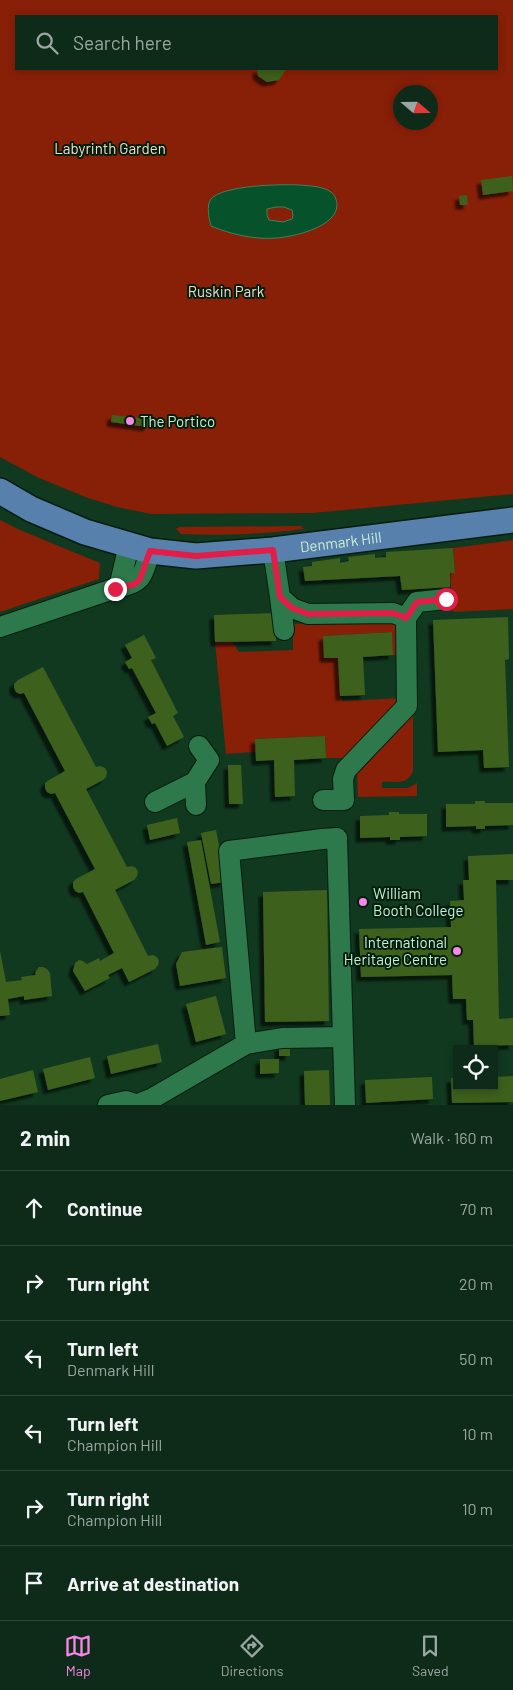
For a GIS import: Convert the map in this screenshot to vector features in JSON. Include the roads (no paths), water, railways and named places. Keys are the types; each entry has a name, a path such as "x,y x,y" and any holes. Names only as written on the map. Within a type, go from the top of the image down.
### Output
{"main road":[{"name":"Denmark Hill","path":"0,491 32,509 79,529 139,548 196,556 273,550 513,520"}],"street":[{"path":"0,627 120,587 135,584 140,579 139,548"},
{"path":"273,550 284,630"},
{"path":"280,597 292,608 308,614 393,613 406,618"},
{"path":"323,800 344,800 343,779 346,770 407,706 406,618 417,602 446,599"},
{"path":"155,802 195,782 208,760 199,746"},
{"path":"195,782 196,805"},
{"path":"246,1044 229,851 337,838 345,1105"},
{"path":"108,1105 126,1101 138,1104 153,1098 246,1044 282,1038 342,1037"}],"place":[{"name":"The Portico","path":"130,421"},
{"name":"William Booth College","path":"363,902"},
{"name":"International Heritage Centre","path":"457,951"}],"park label":[{"name":"Labyrinth Garden","path":"110,148"},
{"name":"Ruskin Park","path":"226,291"}]}
